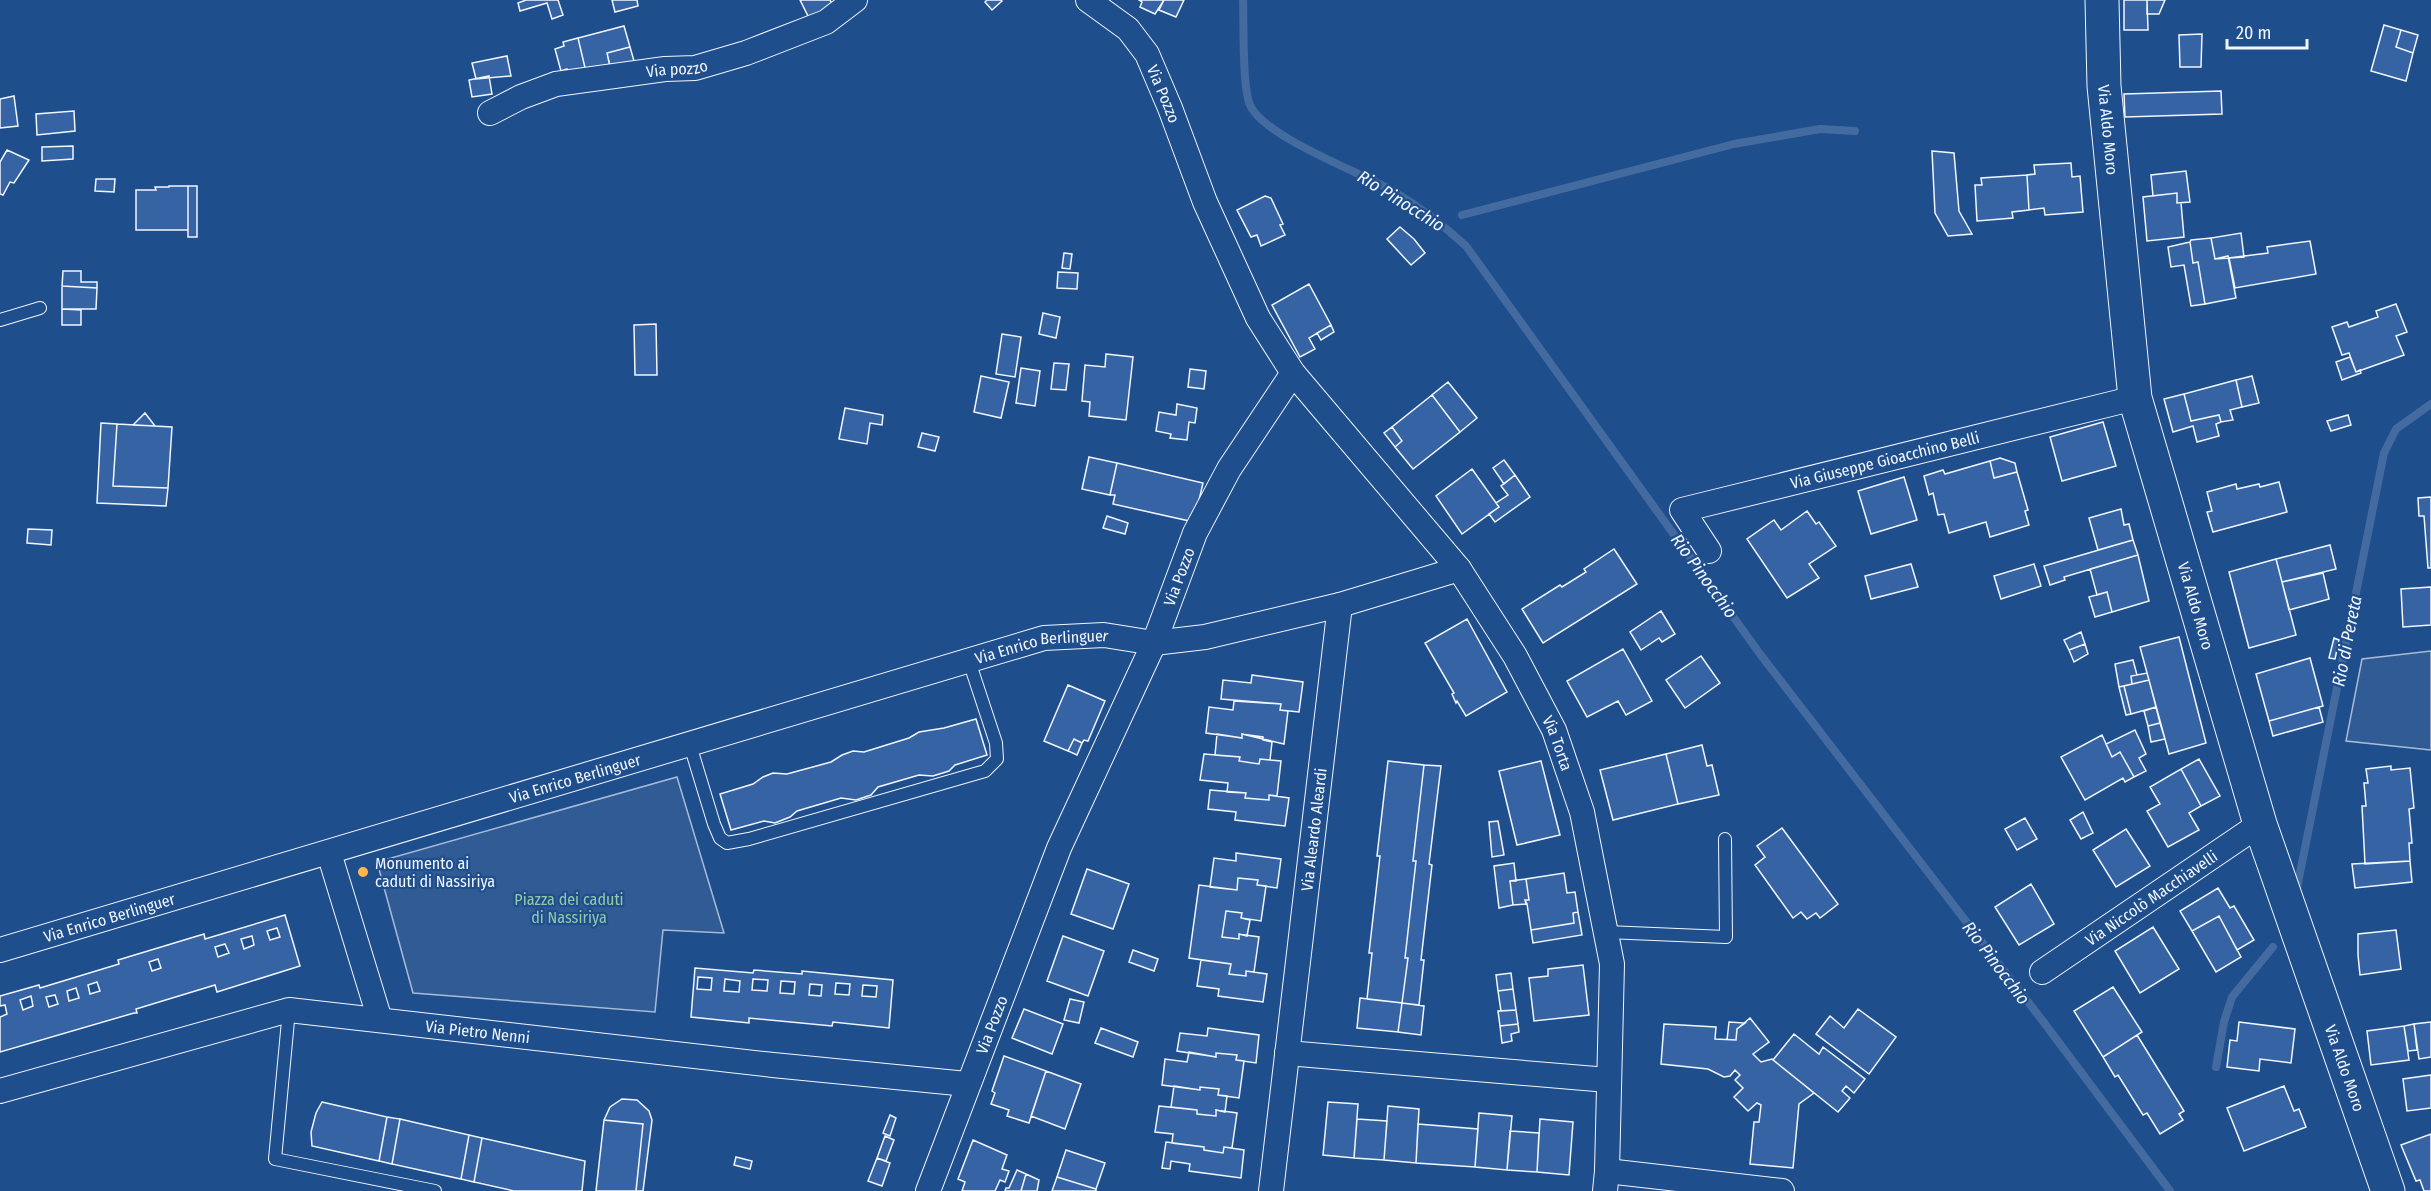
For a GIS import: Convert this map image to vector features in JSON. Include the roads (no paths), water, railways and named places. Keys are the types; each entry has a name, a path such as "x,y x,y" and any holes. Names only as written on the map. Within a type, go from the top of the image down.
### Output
{"main road":[{"name":"Via Aldo Moro","path":"2102,0 2104,86 2135,398 2260,824 2388,1191"}],"street":[{"name":"Via pozzo","path":"490,113 521,97 556,84 665,69 695,68 746,53 825,22 855,0"},
{"name":"Via Pozzo","path":"928,1191 1059,848 1154,643 1195,533 1229,469 1293,373 1253,307 1205,202 1147,54 1128,29 1104,9 1088,0"},
{"name":"Via Torta","path":"1293,373 1459,569 1515,656 1554,730 1582,812 1612,964 1606,1181"},
{"name":"Via Giuseppe Gioacchino Belli","path":"1709,551 1682,510 2135,398"},
{"path":"1154,643 1205,637 1340,605 1459,569"},
{"name":"Via Aleardo Aleardi","path":"1271,1191 1340,605"},
{"name":"Via Enrico Berlinguer","path":"0,950 1044,638 1104,636 1154,643"},
{"name":"Via Niccolò Macchiavelli","path":"2042,972 2260,824"},
{"path":"329,853 381,1020"},
{"name":"Via Pietro Nenni","path":"0,1091 289,1010 773,1065 967,1084"},
{"path":"1287,1053 1608,1080"},
{"path":"1606,1181 1782,1191"}],"lane":[{"path":"0,320 40,308"},
{"path":"690,745 714,824 720,838 727,843 748,840 985,771 997,759 996,743 969,661"},
{"path":"1606,932 1726,937 1725,839"},
{"path":"289,1010 275,1159 435,1191"}],"waterway":[{"name":"Rio Pinocchio","path":"1243,0 1247,96 1250,105 1259,117 1274,129 1314,153 1403,197 1466,246 1760,654 2042,1020 2170,1191"},
{"path":"1462,215 1734,144 1820,129 1855,131"},
{"name":"Rio di Pereta","path":"2296,893 2384,453 2396,429 2431,404"},
{"name":"Rio di Pereta","path":"2216,1067 2224,1022 2232,997 2273,947"}],"place":[{"name":"Monumento ai caduti di Nassiriya","path":"363,872"}],"park label":[{"name":"Piazza dei caduti di Nassiriya","path":"569,908"}]}
